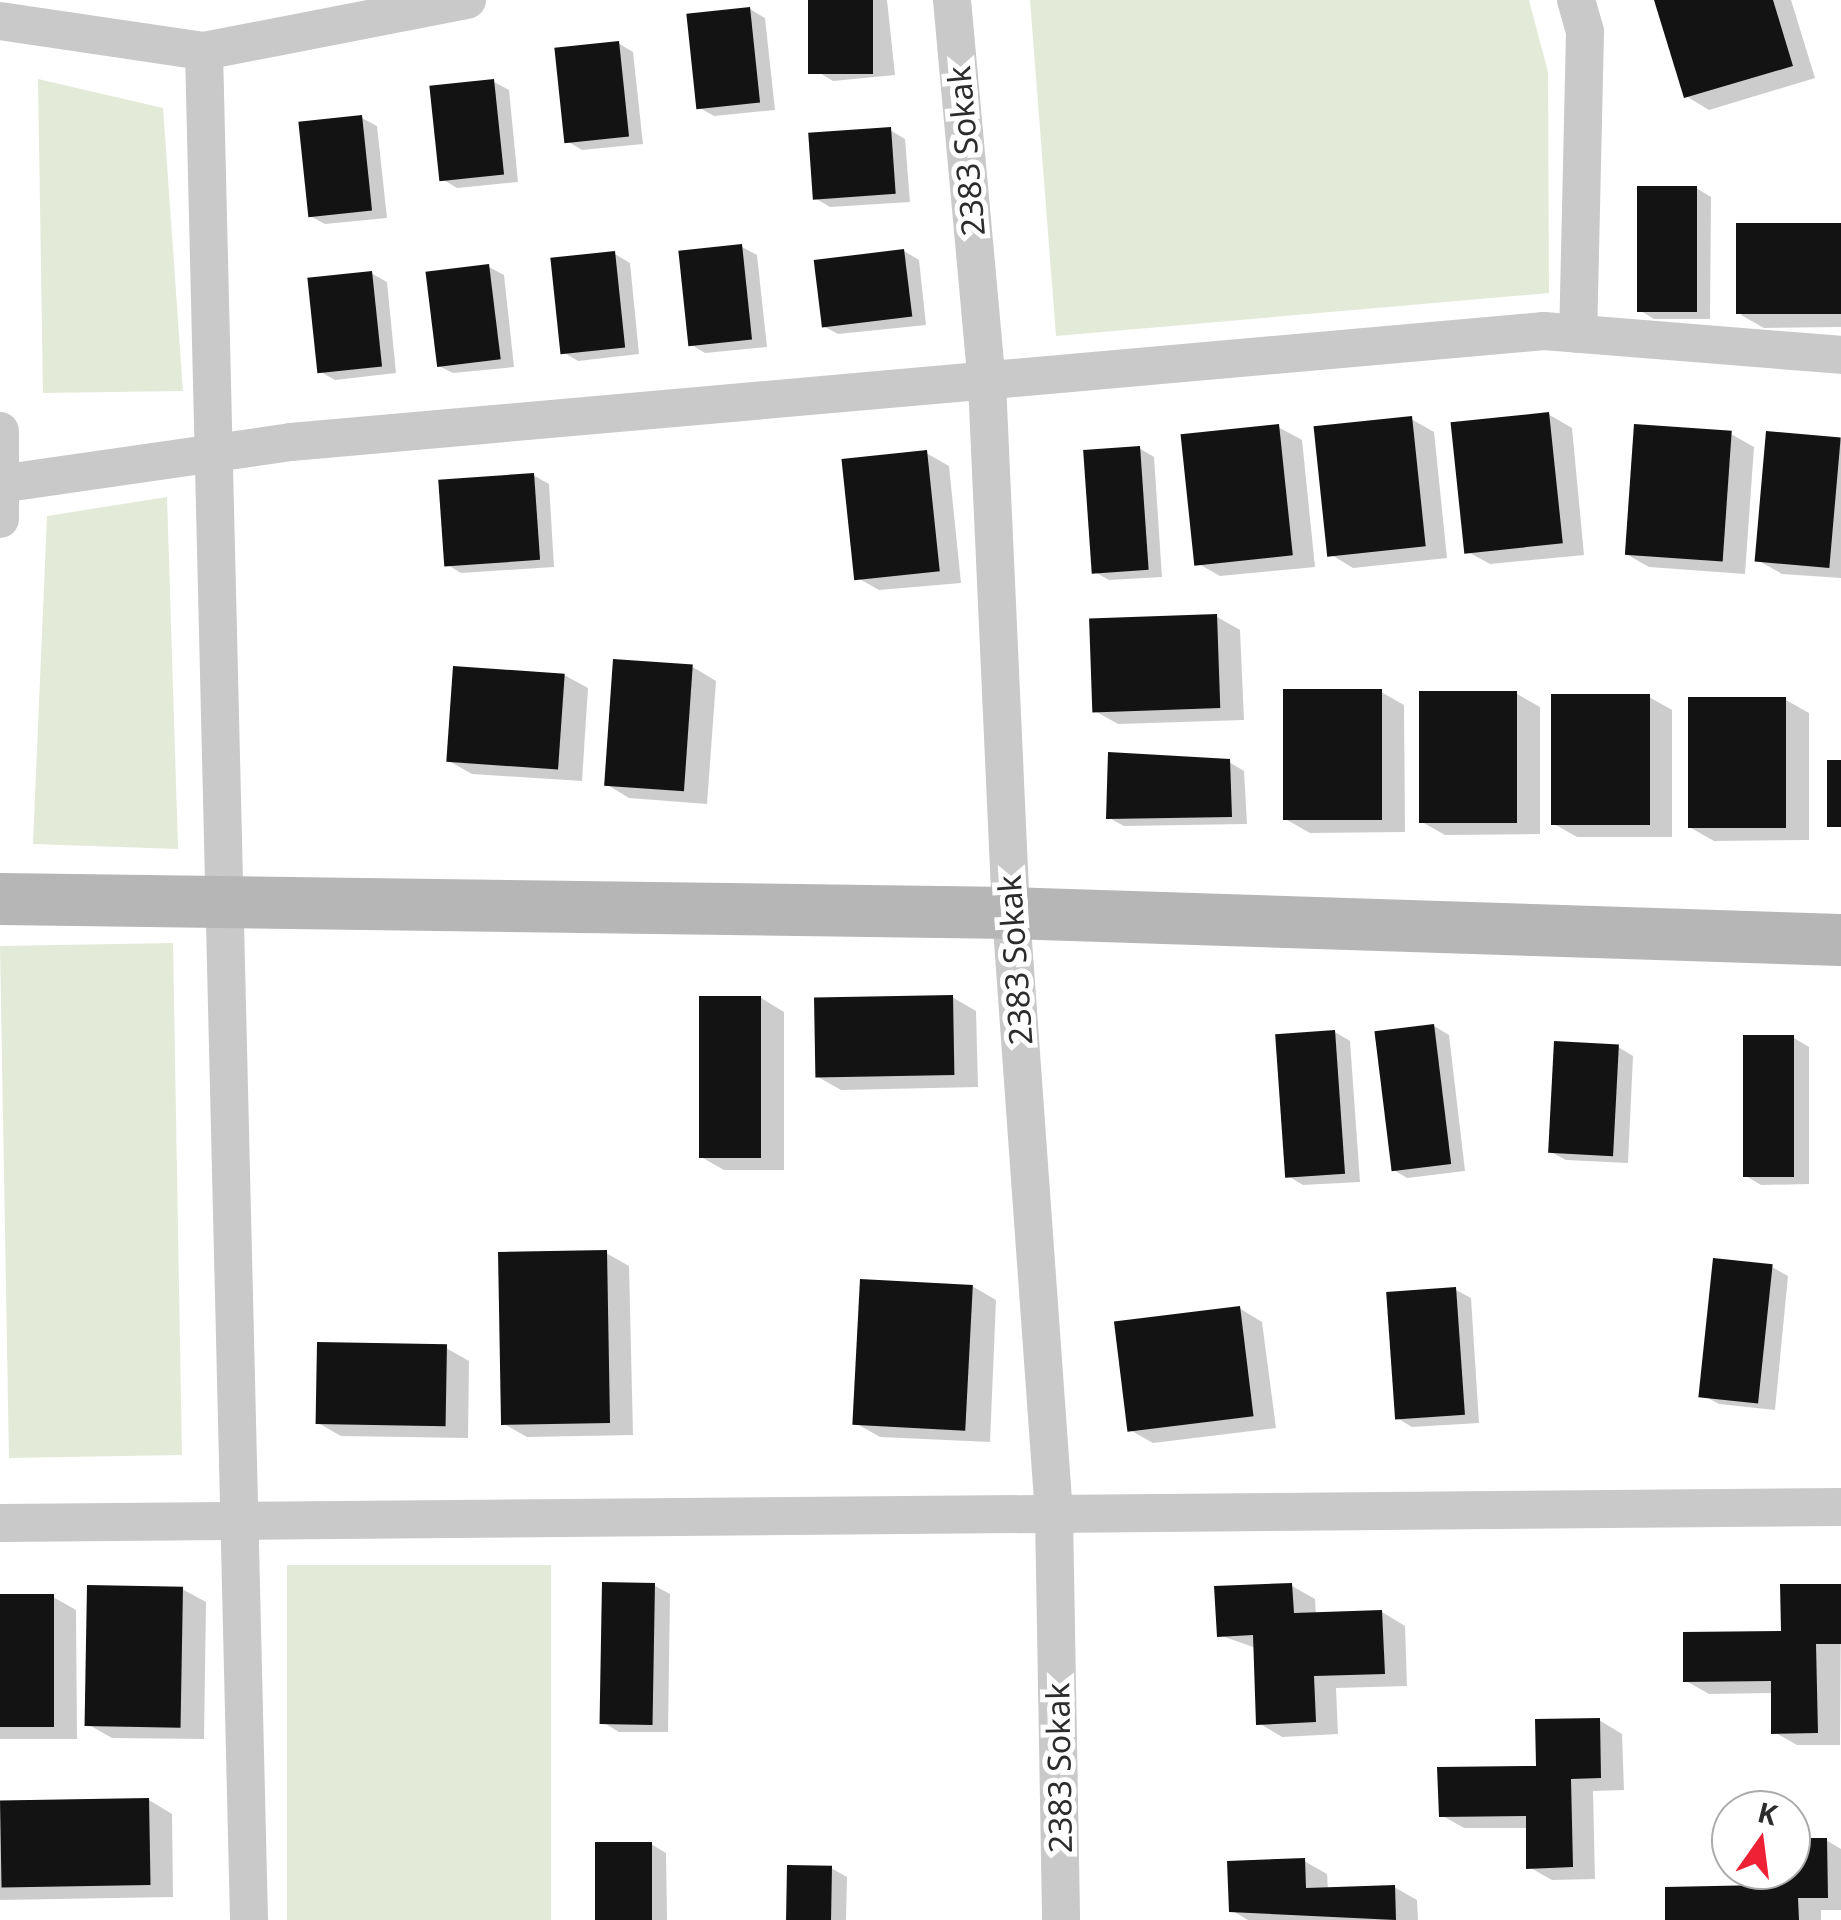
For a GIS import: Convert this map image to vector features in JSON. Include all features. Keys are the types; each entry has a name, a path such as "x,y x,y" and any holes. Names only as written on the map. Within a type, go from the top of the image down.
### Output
{"street":[{"path":"0,21 204,51 467,0"},
{"name":"2383 Sokak","path":"952,0 988,382 1011,913 1054,1514 1061,1920"},
{"path":"1576,0 1586,32 1578,334"},
{"path":"204,51 249,1920"},
{"path":"0,484 214,454 988,382 1578,334 1841,356"},
{"path":"0,431 0,519"},
{"path":"0,899 1011,913 1841,940"},
{"path":"0,1523 1841,1508"}],"green space":[{"path":"1030,0 1529,0 1548,72 1549,293 1056,336"},
{"path":"38,79 163,108 183,391 43,393"},
{"path":"167,497 178,849 33,844 47,516"},
{"path":"173,943 182,1455 9,1458 0,946"},
{"path":"287,1565 551,1565 551,1920 287,1920"}],"building":[{"path":"808,0 873,0 873,74 808,74"},
{"path":"1654,0 1773,0 1793,66 1684,98"},
{"path":"750,7 760,102 696,109 686,14"},
{"path":"619,41 629,136 564,143 554,48"},
{"path":"494,79 504,174 439,181 429,86"},
{"path":"362,115 372,210 308,217 298,122"},
{"path":"891,127 896,194 813,200 808,133"},
{"path":"1637,186 1697,186 1697,312 1637,312"},
{"path":"1736,223 1841,223 1841,314 1736,314"},
{"path":"742,244 752,339 688,346 678,251"},
{"path":"904,249 912,316 822,328 814,260"},
{"path":"615,251 625,347 560,354 550,258"},
{"path":"489,264 501,359 437,367 425,272"},
{"path":"372,271 382,366 317,373 307,278"},
{"path":"1549,412 1563,543 1464,554 1451,422"},
{"path":"1412,416 1426,546 1327,557 1314,426"},
{"path":"1279,424 1293,555 1194,566 1181,434"},
{"path":"1634,424 1732,431 1723,562 1625,555"},
{"path":"1766,431 1841,438 1829,568 1755,562"},
{"path":"1140,446 1149,570 1092,574 1083,450"},
{"path":"927,450 940,571 854,580 841,459"},
{"path":"534,473 540,560 444,566 438,480"},
{"path":"1217,614 1220,708 1092,712 1089,618"},
{"path":"613,659 693,665 684,791 604,786"},
{"path":"453,666 565,674 558,770 446,762"},
{"path":"1283,689 1382,689 1382,820 1283,820"},
{"path":"1419,691 1517,691 1517,823 1419,823"},
{"path":"1551,694 1650,694 1650,825 1551,825"},
{"path":"1688,697 1786,697 1786,828 1688,828"},
{"path":"1108,752 1230,759 1232,817 1106,819"},
{"path":"1827,760 1841,760 1841,827 1827,827"},
{"path":"953,995 954,1075 815,1077 814,997"},
{"path":"699,996 761,996 761,1158 699,1158"},
{"path":"1434,1024 1451,1164 1392,1171 1374,1031"},
{"path":"1335,1030 1345,1174 1285,1178 1275,1034"},
{"path":"1743,1035 1794,1035 1794,1177 1743,1177"},
{"path":"1554,1041 1619,1044 1613,1156 1548,1153"},
{"path":"607,1250 610,1423 501,1425 498,1252"},
{"path":"1713,1258 1773,1264 1758,1404 1698,1397"},
{"path":"860,1279 973,1285 965,1431 852,1425"},
{"path":"1456,1287 1465,1415 1395,1420 1386,1292"},
{"path":"1240,1306 1254,1416 1127,1432 1114,1321"},
{"path":"317,1342 447,1344 446,1426 316,1424"},
{"path":"602,1582 655,1583 653,1725 600,1724"},
{"path":"1292,1583 1294,1613 1382,1610 1385,1674 1314,1676 1316,1722 1256,1725 1253,1635 1217,1637 1214,1586"},
{"path":"1780,1584 1841,1584 1841,1644 1816,1644 1818,1733 1771,1734 1771,1681 1683,1682 1683,1632 1781,1631"},
{"path":"87,1585 183,1587 181,1728 85,1726"},
{"path":"0,1594 54,1594 54,1727 0,1727"},
{"path":"1600,1718 1601,1778 1571,1779 1573,1867 1526,1869 1526,1816 1439,1817 1437,1767 1536,1766 1535,1719"},
{"path":"149,1798 151,1885 2,1888 0,1801"},
{"path":"1811,1838 1827,1838 1828,1898 1798,1898 1799,1920 1665,1920 1665,1887 1811,1890"},
{"path":"595,1842 652,1842 652,1920 595,1920"},
{"path":"1305,1858 1306,1888 1395,1885 1396,1920 1229,1912 1227,1861"},
{"path":"787,1865 832,1866 831,1920 786,1920"}]}
